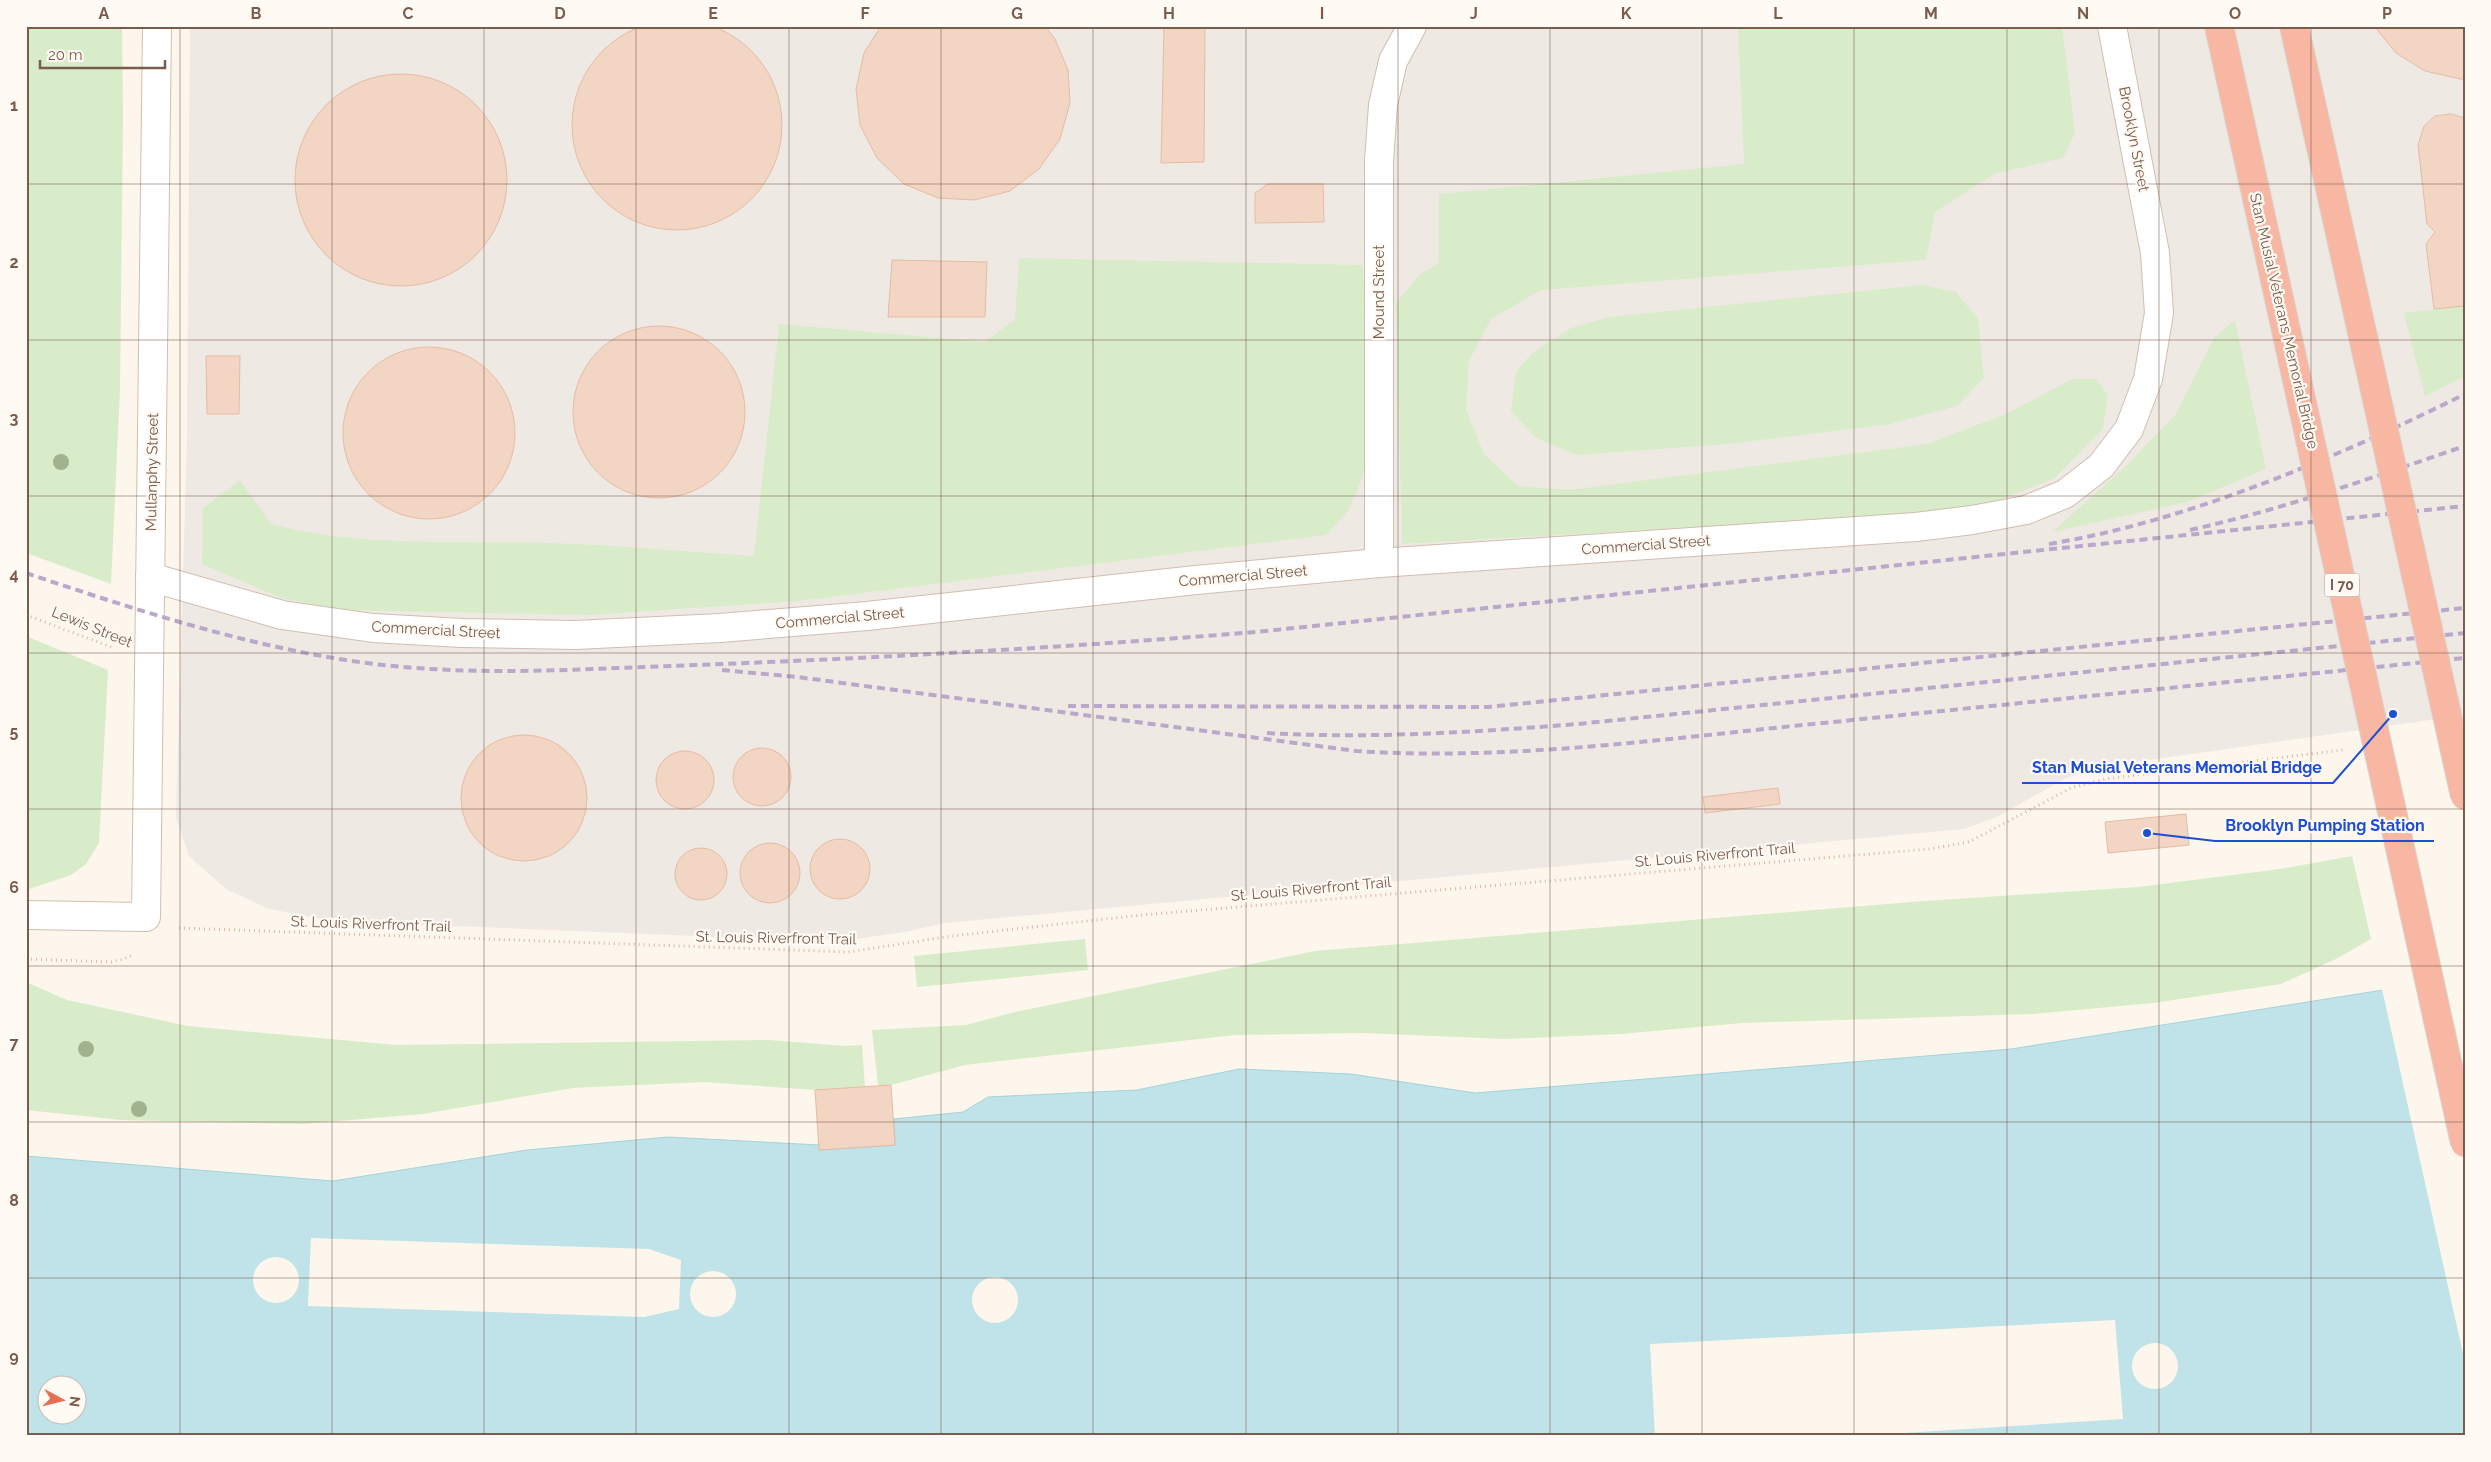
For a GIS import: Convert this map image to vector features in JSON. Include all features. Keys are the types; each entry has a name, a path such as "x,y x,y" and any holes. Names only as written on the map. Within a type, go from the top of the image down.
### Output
{"highway":[{"name":"Stan Musial Veterans Memorial Bridge","path":"2219,26 2465,1143"},
{"path":"2294,26 2465,796"}],"street":[{"name":"Mullanphy Street","path":"146,917 157,26"},
{"name":"Mound Street","path":"1379,563 1382,105 1394,61 1412,26"},
{"name":"Brooklyn Street","path":"2112,26 2155,253"},
{"name":"Commercial Street","path":"150,578 282,616 373,628 462,633 575,634 720,628 868,616 1196,580 1379,563 1916,527 1972,520 2026,510 2065,494 2101,466 2129,429 2148,378 2159,313 2155,253"},
{"path":"26,915 146,917"}],"path":[{"name":"Lewis Street","path":"26,615 46,620 149,662"},
{"name":"St. Louis Riverfront Trail","path":"146,917 174,928 848,952 952,936 1142,914 1929,849 1968,842 2071,788 2105,779 2352,749"}],"shaded area":[{"path":"190,26 2465,26 2465,715 2100,767 2066,778 1997,817 1964,829 945,923 905,932 856,939 720,937 333,921 269,909 226,889 189,856 176,818 187,435"}],"green space":[{"path":"26,26 122,26 120,390 111,584 26,553"},
{"path":"1738,26 2062,26 2075,133 2063,158 1994,174 1935,212 1926,260 1541,290 1491,319 1469,361 1466,410 1484,454 1518,486 1569,490 1927,444 2006,414 2072,379 2096,379 2108,395 2103,429 2054,479 1985,505 1906,515 1402,544 1396,303 1419,275 1439,263 1439,194 1744,164"},
{"path":"1019,258 1363,265 1369,429 1363,476 1349,510 1326,535 799,601 590,615 343,610 281,598 202,564 203,508 240,480 271,524 305,532 374,540 576,544 754,556 779,324 985,342 1015,319"},
{"path":"1923,285 1956,292 1978,319 1984,378 1957,406 1890,424 1728,444 1577,455 1536,438 1511,411 1516,372 1531,354 1571,328 1609,317"},
{"path":"2465,306 2465,376 2425,396 2404,313"},
{"path":"2235,320 2266,469 2187,502 2052,532 2123,469 2176,414 2214,338"},
{"path":"26,636 108,670 99,843 86,864 71,875 26,890"},
{"path":"2352,856 2371,939 2338,958 2281,984 2153,1003 2033,1014 1742,1023 1620,1034 1506,1039 1364,1033 1235,1035 965,1065 891,1085 878,1085 872,1030 966,1025 1015,1012 1315,951 1924,901 2138,887 2280,869"},
{"path":"1085,939 1088,970 917,987 914,956"},
{"path":"26,982 67,1000 188,1026 396,1045 769,1040 845,1046 862,1045 865,1087 815,1090 704,1082 573,1088 423,1114 302,1124 121,1120 26,1110"}],"water":[{"path":"2465,977 2465,1436 26,1436 26,1156 333,1181 527,1150 668,1137 819,1145 820,1150 895,1145 894,1119 963,1112 988,1097 1137,1090 1239,1069 1351,1074 1475,1093 2011,1049"}],"pier":[{"path":"2465,974 2465,1363 2382,989"},
{"path":"311,1238 649,1249 681,1260 679,1309 644,1317 308,1306"},
{"path":"276,1257 289,1261 295,1267 299,1280 295,1293 289,1299 276,1303 263,1299 257,1293 253,1280 257,1267 263,1261"},
{"path":"713,1271 726,1275 732,1281 736,1294 732,1307 726,1313 713,1317 700,1313 694,1307 690,1294 694,1281 700,1275"},
{"path":"995,1277 1008,1281 1014,1287 1018,1300 1014,1313 1008,1319 995,1323 982,1319 976,1313 972,1300 976,1287 982,1281"},
{"path":"2115,1320 2123,1419 1856,1436 1655,1436 1650,1344"},
{"path":"2151,1343 2159,1343 2168,1347 2174,1353 2178,1366 2174,1379 2168,1385 2159,1389 2151,1389 2142,1385 2136,1379 2132,1370 2132,1362 2136,1353 2142,1347"}],"building":[{"path":"667,20 687,20 708,24 727,32 752,50 765,66 778,94 782,125 778,156 765,184 752,200 736,213 708,226 687,230 667,230 646,226 627,218 610,207 595,192 584,175 576,156 572,135 572,115 576,94 584,75 595,58 610,43 627,32 646,24"},
{"path":"881,26 1045,26 1055,39 1068,70 1070,103 1060,139 1039,169 1010,191 974,200 938,198 904,184 877,158 860,125 856,89 864,53"},
{"path":"1164,26 1205,26 1204,162 1161,163"},
{"path":"2374,26 2465,26 2465,80 2425,71 2396,53"},
{"path":"391,74 411,74 432,78 451,86 476,105 489,121 499,139 505,159 507,180 505,201 499,221 489,239 476,255 451,274 432,282 411,286 391,286 370,282 351,274 334,262 319,247 307,230 299,211 295,190 295,170 299,149 307,130 319,113 334,98 351,86 370,78"},
{"path":"2451,114 2465,118 2465,306 2434,309 2426,244 2435,232 2427,224 2418,145 2424,126 2435,116"},
{"path":"1268,184 1323,184 1324,222 1255,223 1255,193"},
{"path":"892,260 987,262 985,317 888,317"},
{"path":"659,326 676,328 692,333 720,351 738,379 743,395 745,412 743,429 738,445 720,473 692,491 676,496 659,498 642,496 626,491 598,473 580,445 575,429 573,412 575,395 580,379 598,351 626,333 642,328"},
{"path":"429,347 446,349 462,354 490,372 508,400 513,416 515,433 513,450 508,466 490,494 462,512 446,517 429,519 412,517 396,512 368,494 350,466 345,450 343,433 345,416 350,400 368,372 396,354 412,349"},
{"path":"206,356 240,356 239,414 207,414"},
{"path":"524,735 548,740 568,754 582,774 587,798 582,822 568,842 548,856 524,861 500,856 480,842 466,822 461,798 466,774 480,754 500,740"},
{"path":"756,748 768,748 783,756 791,771 791,783 783,798 768,806 756,806 741,798 733,783 733,771 741,756"},
{"path":"679,751 691,751 706,759 714,774 714,786 706,801 691,809 679,809 664,801 656,786 656,774 664,759"},
{"path":"1778,788 1780,804 1705,813 1703,797"},
{"path":"2186,814 2189,845 2108,853 2105,822"},
{"path":"840,839 856,844 861,848 865,853 870,869 865,885 861,890 856,894 840,899 824,894 819,890 815,885 810,869 815,853 819,848 824,844"},
{"path":"764,843 776,843 787,848 795,856 800,867 798,885 787,898 776,903 764,903 753,898 745,890 740,879 740,867 745,856 753,848"},
{"path":"696,848 706,848 720,855 727,869 727,879 720,893 706,900 696,900 686,896 679,889 675,879 675,869 679,859 686,852"},
{"path":"891,1085 895,1145 819,1150 815,1090"}],"railway":[{"path":"2049,544 2102,534 2155,520 2262,484 2366,441 2465,394"},
{"path":"2190,530 2225,522 2363,481 2465,446"},
{"path":"26,573 106,600 187,624 310,654 352,661 438,669 480,671 566,670 906,655 1256,632 2465,506"},
{"path":"1068,706 1488,707 2465,608"},
{"path":"1267,733 1384,735 1578,724 2465,633"},
{"path":"722,670 797,677 1356,751 1471,753 1528,751 1642,742 2465,658"}],"place":[{"name":"Stan Musial Veterans Memorial Bridge","path":"2393,714"},
{"name":"Brooklyn Pumping Station","path":"2147,833"}]}
